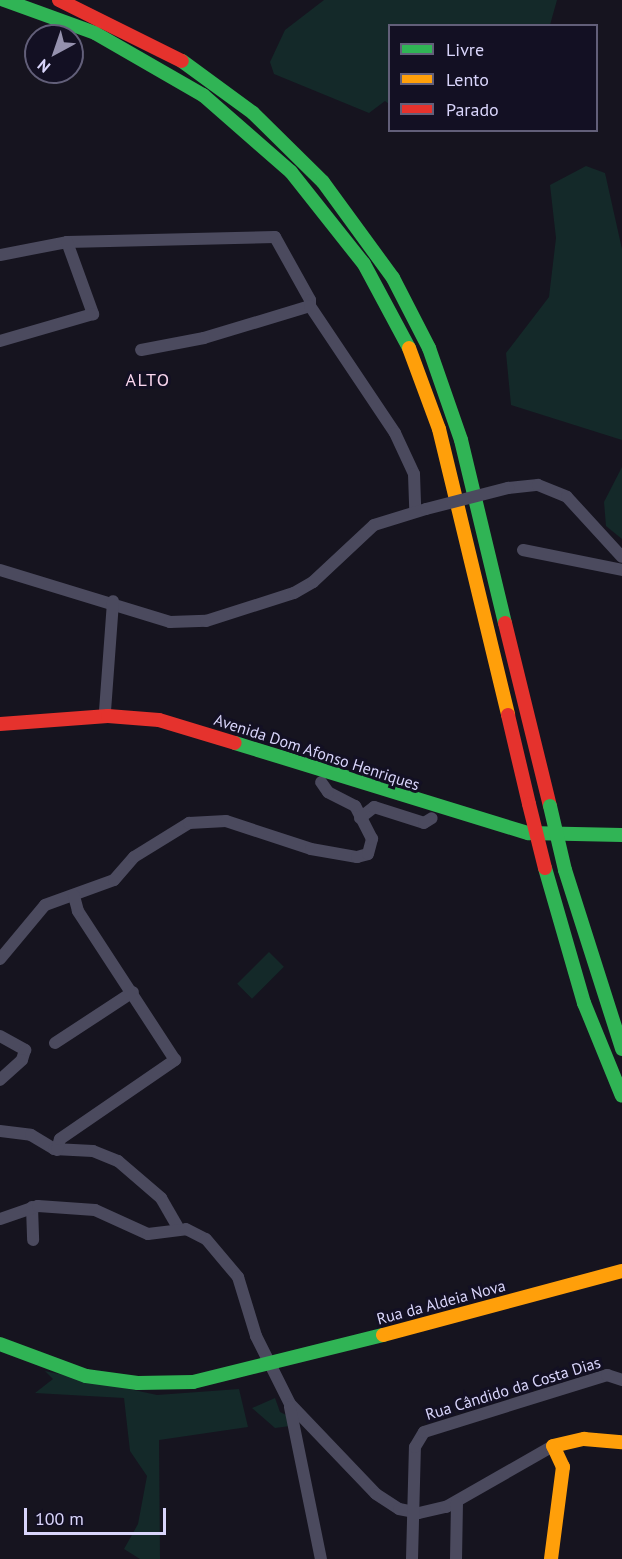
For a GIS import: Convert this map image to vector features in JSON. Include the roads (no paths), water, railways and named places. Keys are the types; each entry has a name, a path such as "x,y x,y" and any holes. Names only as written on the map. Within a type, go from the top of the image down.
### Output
{"main road":[{"path":"3,0 113,42 210,101 291,172 364,264 412,353 440,429 545,868 584,1004 622,1096"},
{"path":"59,0 173,55 253,113 323,182 393,278 429,348 461,440 565,870 622,1049"},
{"name":"Avenida Dom Afonso Henriques","path":"0,724 108,716 159,720 528,833 622,835"},
{"name":"Avenida Dom Afonso Henriques","path":"0,736 138,729 321,782 432,818 527,844 622,847"},
{"name":"Rua da Aldeia Nova","path":"0,1344 60,1369 138,1383 216,1378 269,1366 622,1271"},
{"path":"551,1559 563,1467 553,1446 584,1439 622,1442"}],"street":[{"path":"0,255 67,242 275,237 310,306 395,433 414,474 421,510"},
{"path":"0,340 93,314 67,242"},
{"path":"141,350 204,338 310,306"},
{"path":"0,570 113,601 170,622 206,621 294,593 313,582 374,525 421,510 508,488 538,485 567,496 622,557"},
{"path":"523,550 622,570"},
{"path":"105,711 113,601"},
{"path":"0,959 45,905 114,880 134,857 189,823 226,821 310,849 357,857 368,854 372,845 350,800 328,792 321,782"},
{"path":"360,818 374,807 424,823 432,818"},
{"path":"57,1150 60,1139 175,1060 133,992 78,911 74,896"},
{"path":"55,1043 133,992"},
{"path":"0,1036 26,1050 22,1060 0,1080"},
{"path":"0,1131 31,1135 57,1150 93,1151 118,1161 161,1198 179,1229"},
{"path":"32,1207 33,1240"},
{"path":"0,1219 32,1207 103,1211 148,1234 179,1229 206,1239 230,1263 269,1366 290,1404 376,1494 413,1513 457,1502 553,1446"},
{"name":"Rua Cândido da Costa Dias","path":"412,1559 415,1447 426,1430 607,1375 622,1380"},
{"path":"290,1404 321,1559"},
{"path":"456,1559 457,1502"}],"district":[{"name":"ALTO","path":"148,380"}]}
